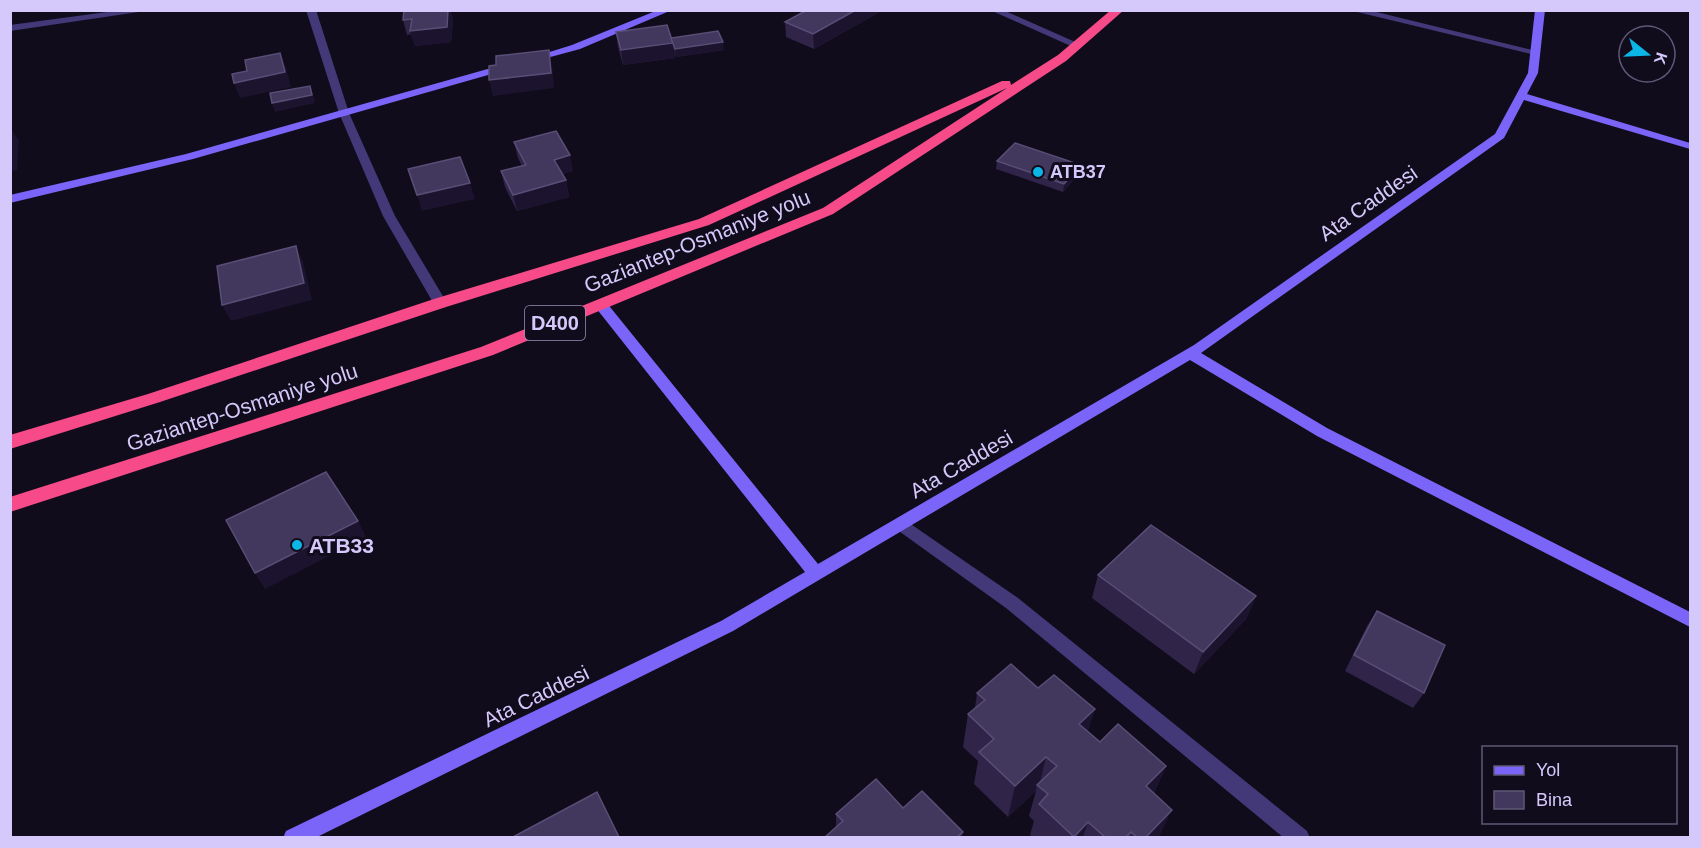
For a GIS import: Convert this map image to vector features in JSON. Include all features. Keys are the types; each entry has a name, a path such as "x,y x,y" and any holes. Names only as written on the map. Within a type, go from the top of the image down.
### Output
{"highway":[{"name":"Gaziantep-Osmaniye yolu","path":"10,505 487,351 828,211 1062,58 1119,10"},
{"name":"Gaziantep-Osmaniye yolu","path":"10,442 154,398 440,303 704,222 1062,58"}],"street":[{"path":"10,28 148,10"},
{"path":"311,10 345,113 389,216 440,303"},
{"path":"10,199 189,157 576,47 668,10"},
{"path":"994,10 1077,45"},
{"path":"1353,10 1535,52"},
{"name":"Ata Caddesi","path":"293,837 727,626 1191,354 1500,136 1533,73 1540,10"},
{"path":"1521,96 1690,146"},
{"path":"601,304 816,574"},
{"path":"1191,354 1322,432 1690,620"},
{"path":"902,524 1012,603 1300,837"}],"building":[{"path":"404,10 448,10 447,27 410,31 412,19 403,20"},
{"path":"807,10 856,10 813,34 785,22"},
{"path":"667,25 673,43 621,50 616,32"},
{"path":"718,31 723,42 675,49 671,38"},
{"path":"549,50 551,73 489,80 489,66 496,65 496,56"},
{"path":"280,53 285,72 234,83 232,74 247,71 245,60"},
{"path":"310,86 312,95 272,103 270,93"},
{"path":"556,131 570,155 554,160 566,180 513,195 501,171 526,165 514,142"},
{"path":"1015,143 1081,165 1064,184 997,161"},
{"path":"460,157 470,183 417,195 408,169"},
{"path":"296,246 304,283 222,305 217,266"},
{"name":"ATB33","path":"326,472 358,521 255,573 226,520"},
{"path":"1151,525 1256,596 1203,652 1098,575"},
{"path":"1377,611 1445,645 1424,693 1354,655"},
{"path":"1011,664 1038,688 1054,675 1095,709 1079,724 1100,742 1118,724 1166,766 1146,786 1172,810 1146,837 1137,837 1131,832 1126,837 1105,837 1088,822 1074,837 1039,804 1048,794 1037,785 1057,766 1046,757 1015,786 979,752 994,739 968,714 985,700 977,693"},
{"path":"876,779 903,808 922,791 963,832 957,837 825,837 843,821 836,814"},
{"path":"597,792 619,837 513,837"}],"place":[{"name":"ATB37","path":"1038,172"},
{"name":"ATB33","path":"297,545"}]}
